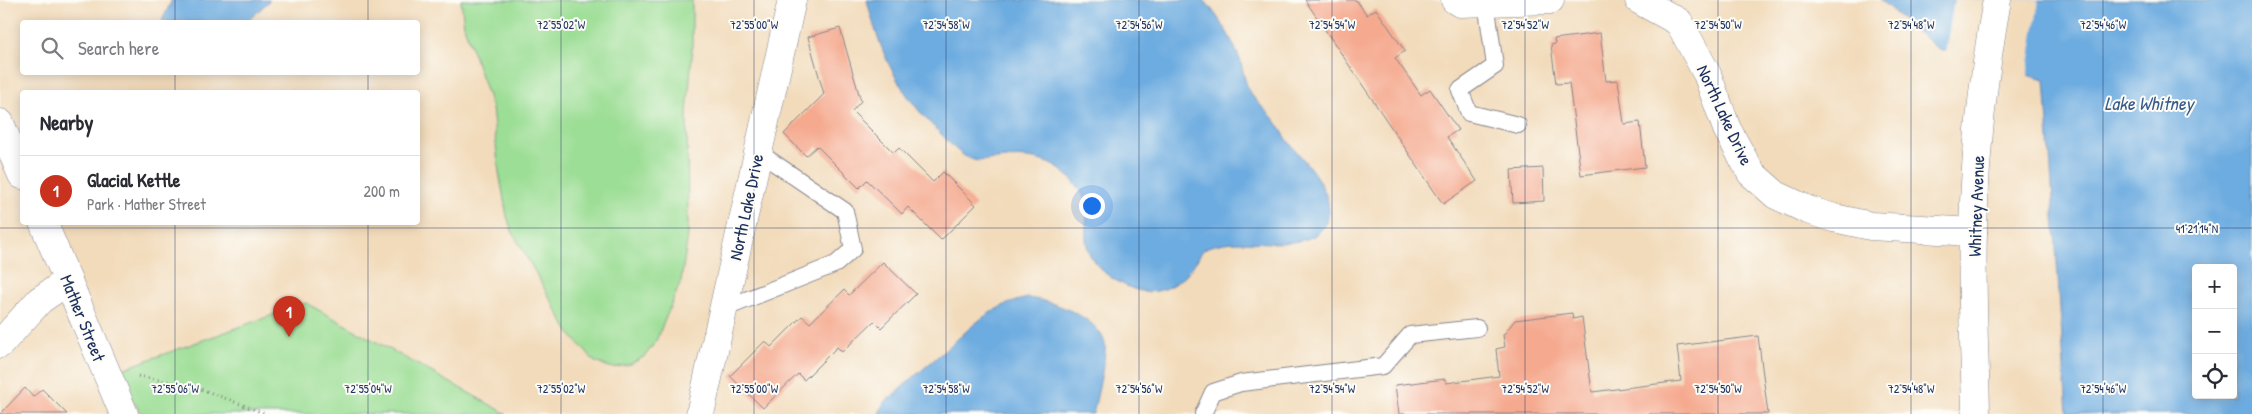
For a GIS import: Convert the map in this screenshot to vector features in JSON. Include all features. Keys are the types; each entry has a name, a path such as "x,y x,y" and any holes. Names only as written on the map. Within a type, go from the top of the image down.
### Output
{"street":[{"name":"North Lake Drive","path":"700,414 792,0"},
{"path":"1455,0 1460,3 1550,0"},
{"name":"North Lake Drive","path":"1639,0 1679,22 1707,74 1727,129 1751,173 1776,194 1808,210 1871,226 1973,232"},
{"name":"Whitney Avenue","path":"1976,414 1973,232 1984,77 1997,0"},
{"path":"0,123 20,170"},
{"name":"Mather Street","path":"44,225 124,414"},
{"path":"0,344 40,300 68,281"}],"lane":[{"path":"1486,2 1495,66 1460,90 1469,113 1518,125"},
{"path":"723,309 836,264 853,249 845,211 758,152"},
{"path":"1204,414 1213,392 1241,383 1383,366 1410,336 1477,328"}],"path":[{"path":"107,376 132,375 163,379 196,388 266,414"}],"green space":[{"path":"461,0 692,0 692,55 687,113 688,234 681,281 656,341 645,356 631,364 613,368 595,362 570,334 512,231 507,216 499,172 492,108 464,26"},
{"path":"306,303 507,414 141,414 117,371"}],"water":[{"path":"172,0 270,0 249,20 162,20"},
{"path":"867,0 1204,0 1219,19 1231,40 1251,94 1275,121 1321,184 1329,207 1328,218 1322,229 1313,236 1301,240 1274,243 1231,242 1207,247 1184,276 1162,290 1146,292 1121,284 1099,268 1089,254 1086,236 1087,213 1084,198 1080,190 1065,173 1048,163 1029,158 974,160 956,150 927,120 894,74 879,40"},
{"name":"Lake Whitney","path":"1880,0 2252,0 2252,414 2067,414 2045,80 1939,50"},
{"path":"1028,298 1073,312 1084,318 1101,334 1105,349 1093,414 879,414 883,404 981,319 1002,306"}],"pier":[{"path":"1954,0 2039,0 2027,77 1945,54"}],"building":[{"path":"1305,0 1356,0 1367,15 1376,9 1405,51 1395,58 1421,95 1430,89 1458,130 1447,137 1477,181 1443,204"},
{"path":"840,28 861,101 852,111 894,153 899,148 933,182 943,172 976,205 941,240 908,207 902,214 867,180 859,188 817,146 806,156 784,134 824,94 808,37"},
{"path":"1600,33 1606,81 1618,80 1624,124 1640,122 1645,167 1581,175 1569,83 1556,84 1551,45 1555,44 1554,39"},
{"path":"1543,168 1544,201 1513,203 1511,170"},
{"path":"883,262 916,294 881,328 874,321 842,352 837,347 804,380 798,374 763,408 730,376 765,341 771,347 802,316 810,323 844,290 849,295"},
{"path":"1572,313 1573,319 1582,317 1592,392 1681,381 1677,346 1758,336 1768,414 1399,414 1395,385 1445,379 1446,383 1499,376 1496,349 1505,347 1503,335 1515,320"},
{"path":"25,388 33,397 42,389 67,414 0,414"}],"place":[{"name":"Glacial Kettle","path":"289,337"}]}
